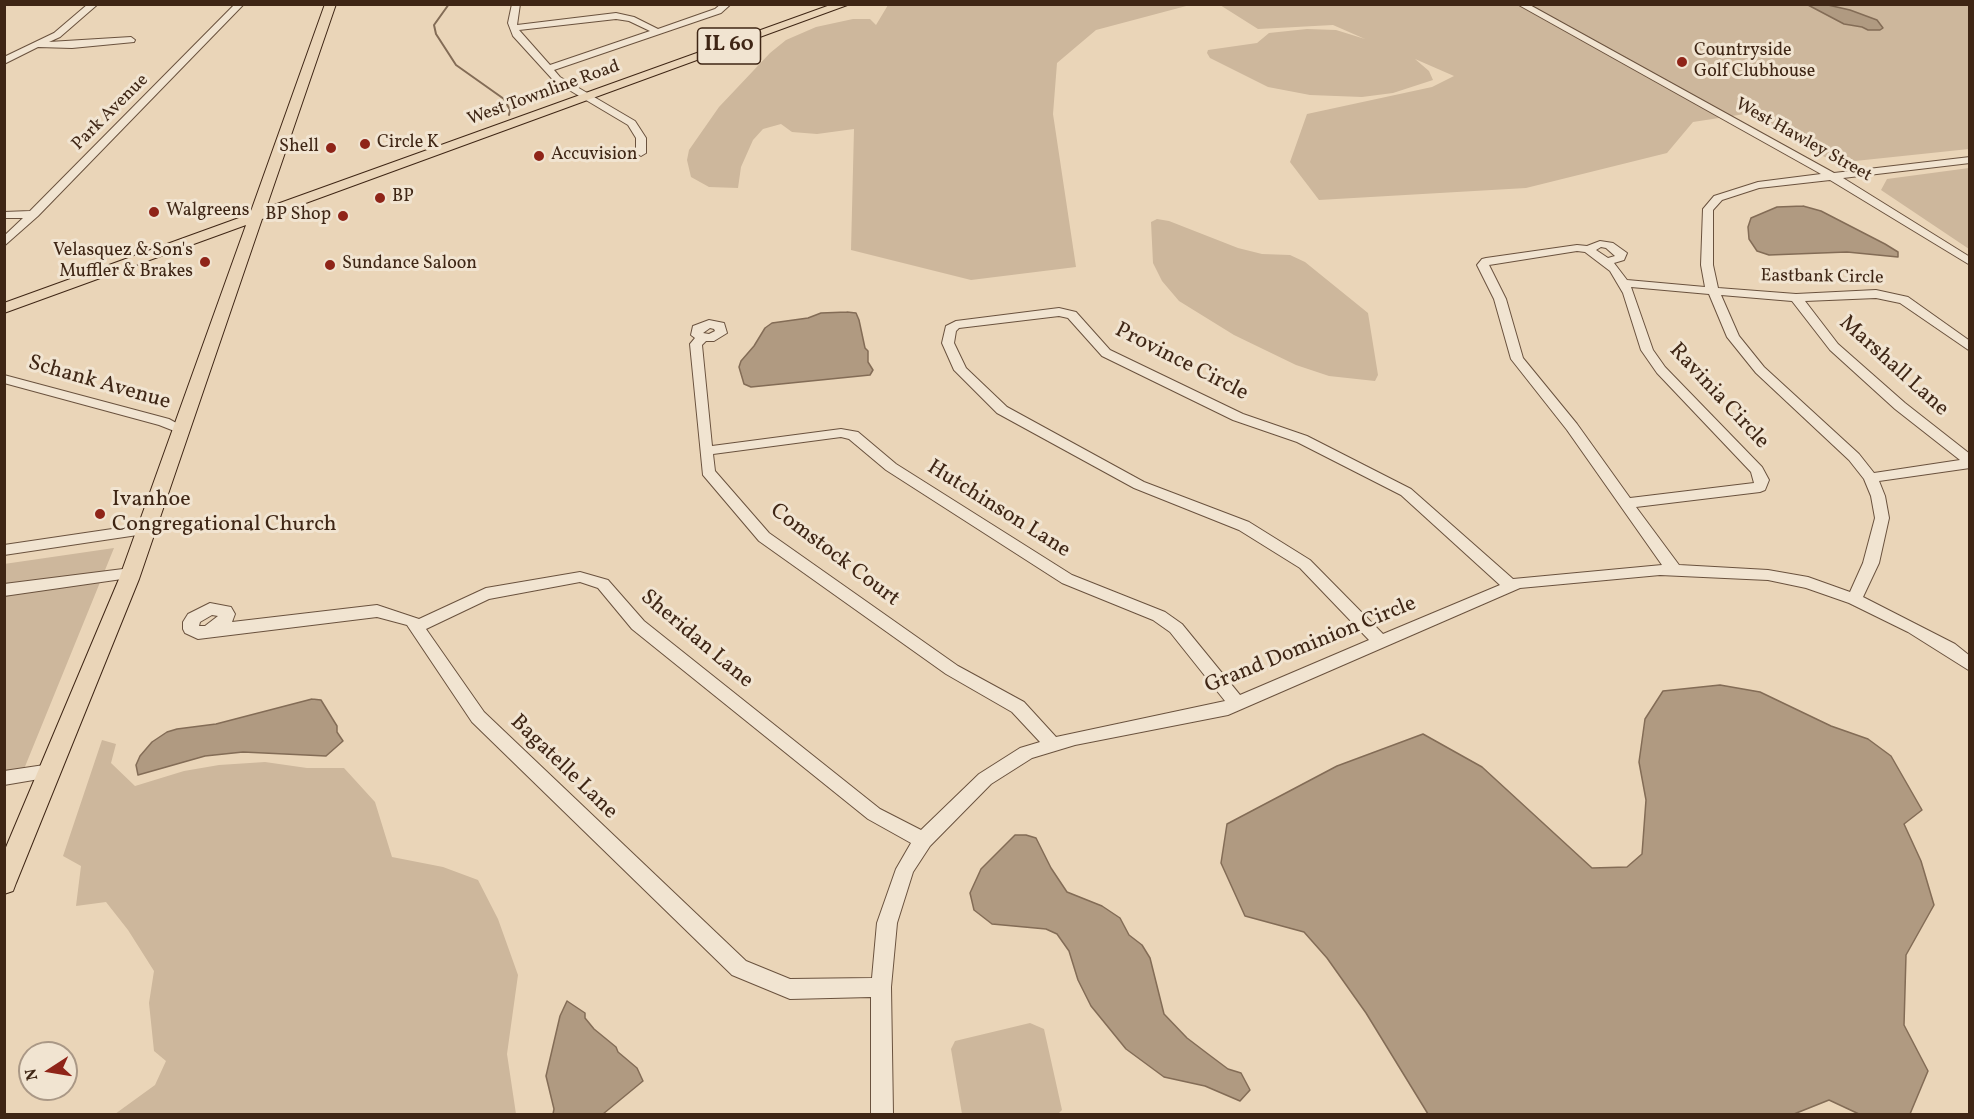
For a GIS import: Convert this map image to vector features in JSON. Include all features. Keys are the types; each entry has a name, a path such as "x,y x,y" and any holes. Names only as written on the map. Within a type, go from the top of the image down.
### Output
{"main road":[{"path":"4,883 131,573 331,4"},
{"name":"West Townline Road","path":"256,217 845,4"},
{"name":"IL 60","path":"4,308 256,217"}],"street":[{"path":"4,61 39,45 71,25 94,4"},
{"name":"Park Avenue","path":"4,243 240,4"},
{"path":"516,4 513,28 556,80 632,123 641,138 641,153"},
{"path":"548,69 718,12 728,4"},
{"name":"West Hawley Street","path":"1521,4 1830,175 1970,262"},
{"path":"513,28 616,16 631,19 658,32"},
{"path":"39,45 131,40"},
{"path":"1854,599 1871,563 1882,518 1878,496 1870,478 1854,457 1760,370 1733,337 1712,291 1707,265 1708,209 1718,198 1758,185 1970,160"},
{"path":"4,215 34,214"},
{"name":"Ravinia Circle","path":"1626,502 1760,487 1762,480 1757,471 1661,370 1647,350 1629,293 1607,262 1588,249 1577,248 1486,261 1483,265 1500,299 1517,359 1572,427 1674,570"},
{"name":"Eastbank Circle","path":"1623,283 1796,298 1876,294 1904,300 1970,346"},
{"name":"Marshall Lane","path":"1796,298 1834,347 1900,406 1970,462"},
{"name":"Province Circle","path":"1381,642 1305,564 1244,526 1139,485 1002,410 960,370 948,343 950,329 956,326 1059,312 1072,315 1106,353 1238,417 1302,439 1406,492 1511,586"},
{"name":"Comstock Court","path":"702,338 696,344 708,472 764,537 956,672 1018,707 1034,722 1052,745"},
{"name":"Schank Avenue","path":"4,379 164,422 182,430"},
{"name":"Hutchinson Lane","path":"706,451 841,433 853,435 891,467 1067,579 1159,616 1176,628 1237,704"},
{"path":"1870,478 1970,462"},
{"path":"4,550 147,529"},
{"name":"Grand Dominion Circle","path":"882,1114 881,987 887,923 905,868 923,840 985,779 1026,753 1075,738 1222,710 1518,583 1660,570 1768,575 1808,583 1854,599 1966,656"},
{"path":"4,590 131,573"},
{"name":"Sheridan Lane","path":"416,627 486,594 580,577 603,584 638,625 819,770 874,814 923,840"},
{"name":"Bagatelle Lane","path":"215,630 377,610 412,621 478,717 739,968 790,989 881,987"},
{"path":"4,778 51,771"}],"shaded area":[{"path":"888,5 1190,5 1096,30 1057,63 1053,114 1076,267 971,280 851,250 854,129 817,134 792,132 781,124 763,129 753,140 741,167 738,188 709,187 691,177 687,160 689,150 719,107 770,53 786,40 816,27 853,19 870,19 876,25"},
{"path":"1220,5 1969,5 1969,149 1836,163 1745,114 1693,122 1667,153 1526,188 1319,200 1290,162 1307,114 1432,87 1454,76 1415,59 1429,71 1433,80 1393,93 1362,97 1310,95 1268,87 1210,58 1208,50 1257,43 1269,33 1307,29 1336,30 1365,39 1333,25 1258,29"},
{"path":"1808,5 1828,5 1850,10 1877,20 1883,28 1868,30 1844,24"},
{"path":"1969,168 1969,249 1881,190 1887,179"},
{"path":"1803,206 1821,211 1885,244 1898,252 1898,257 1847,252 1769,255 1757,251 1749,239 1748,227 1751,218 1777,207"},
{"path":"1157,219 1169,221 1238,248 1262,254 1290,255 1305,262 1368,313 1378,375 1375,381 1329,376 1296,365 1234,335 1179,301 1162,281 1153,263 1151,222"},
{"path":"821,313 856,313 859,320 865,348 868,351 868,362 873,370 870,375 751,387 744,384 739,367 741,361 765,328 772,323 808,318"},
{"path":"114,548 24,769 4,772 4,564"},
{"path":"1720,685 1760,692 1831,726 1868,739 1891,756 1922,810 1904,824 1921,861 1934,905 1906,955 1904,1025 1928,1071 1910,1114 1859,1114 1829,1100 1794,1114 1428,1114 1366,1013 1327,958 1304,932 1245,916 1221,863 1227,824 1337,766 1423,734 1482,767 1592,868 1627,867 1642,854 1646,800 1639,762 1645,719 1663,691"},
{"path":"312,699 321,700 337,726 337,732 343,741 326,756 243,752 205,756 138,775 136,765 140,756 152,742 167,732 216,724"},
{"path":"102,740 116,744 111,763 135,786 184,771 219,765 265,762 307,768 344,768 375,802 392,857 443,867 478,880 498,919 518,975 507,1054 516,1114 115,1114 155,1085 166,1061 154,1051 149,1003 154,971 128,930 106,902 76,906 81,866 63,856"},
{"path":"1015,835 1036,838 1051,868 1067,892 1102,906 1120,918 1129,935 1142,945 1150,958 1164,1014 1187,1038 1228,1069 1241,1073 1250,1090 1240,1101 1205,1086 1164,1077 1126,1049 1091,1006 1078,980 1069,951 1057,934 1046,929 992,924 974,910 970,893 981,869"},
{"path":"567,1001 585,1013 585,1018 594,1029 637,1068 643,1081 603,1114 553,1114 554,1109 546,1076 560,1016"},
{"path":"1030,1023 1044,1029 1062,1110 1058,1114 962,1114 951,1049 955,1041"}],"waterway":[{"path":"449,4 434,25 436,34 456,65 504,99 510,110 509,115"}],"place":[{"name":"Countryside Golf Clubhouse","path":"1682,62"},
{"name":"Circle K","path":"365,144"},
{"name":"Shell","path":"331,148"},
{"name":"Accuvision","path":"539,156"},
{"name":"BP","path":"380,198"},
{"name":"Walgreens","path":"154,212"},
{"name":"BP Shop","path":"343,216"},
{"name":"Velasquez & Son's Muffler & Brakes","path":"205,262"},
{"name":"Sundance Saloon","path":"330,265"},
{"name":"Ivanhoe Congregational Church","path":"100,514"}]}
